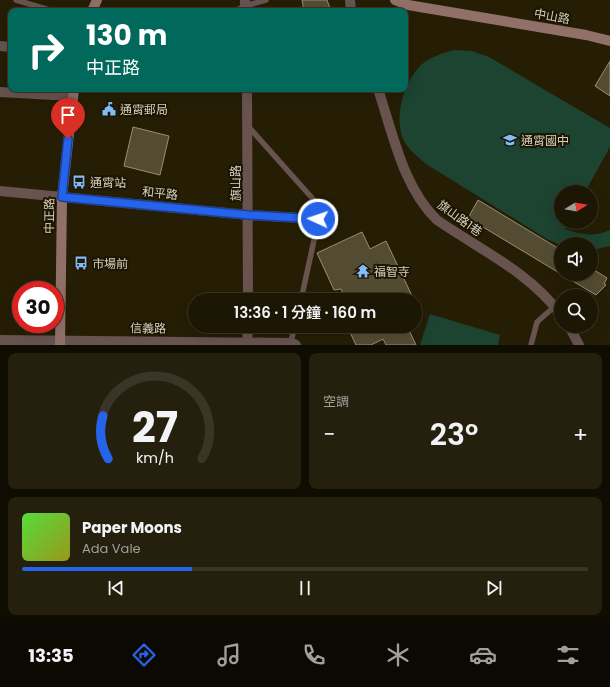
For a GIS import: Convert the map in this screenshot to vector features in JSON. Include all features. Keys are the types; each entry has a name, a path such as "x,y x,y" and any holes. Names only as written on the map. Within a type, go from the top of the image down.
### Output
{"main road":[{"name":"中山路","path":"395,0 408,5 586,35 610,41"},
{"name":"中正路","path":"60,343 62,197 73,93"}],"street":[{"path":"0,92 73,93"},
{"name":"旗山路","path":"247,92 248,293"},
{"name":"旗山路1巷","path":"379,92 404,168 413,189 424,207 437,220 534,285 554,305"},
{"name":"和平路","path":"0,191 248,215 318,219"},
{"path":"248,333 248,344"},
{"path":"573,333 579,345"},
{"name":"信義路","path":"0,340 60,343 293,344"}],"lane":[{"path":"16,0 43,8"},
{"path":"245,6 266,0"},
{"path":"247,125 321,208 302,293"},
{"path":"531,345 537,322 554,307"},
{"path":"293,344 294,333"}],"green space":[{"path":"454,50 472,51 489,57 610,128 610,147 589,185 554,185 554,229 565,229 582,234 598,234 610,230 610,246 598,249 598,237 554,237 554,242 547,239 426,164 413,153 403,139 400,130 400,110 404,92 408,92 408,84 410,80 421,65 428,60"},
{"path":"430,314 500,335 498,345 420,345"}],"building":[{"path":"302,0 327,0 330,8 303,8"},
{"path":"610,61 610,96 595,86"},
{"path":"133,127 169,136 160,175 124,166"},
{"path":"478,200 554,246 554,270 468,218"},
{"name":"福智寺","path":"362,232 370,249 386,241 411,293 343,293 341,289 334,290 317,253"},
{"path":"598,272 607,278 604,284 606,285 598,293 598,289 586,289 573,281 598,281"},
{"path":"350,333 410,333 416,345 386,345 383,339 371,345 356,345"}],"place":[{"name":"通霄郵局","path":"109,109"},
{"name":"通霄國中","path":"510,140"},
{"name":"通霄站","path":"79,182"},
{"name":"市場前","path":"81,263"},
{"name":"福智寺","path":"363,271"}],"route":[{"path":"68,139 62,197 248,215 318,219"}]}
